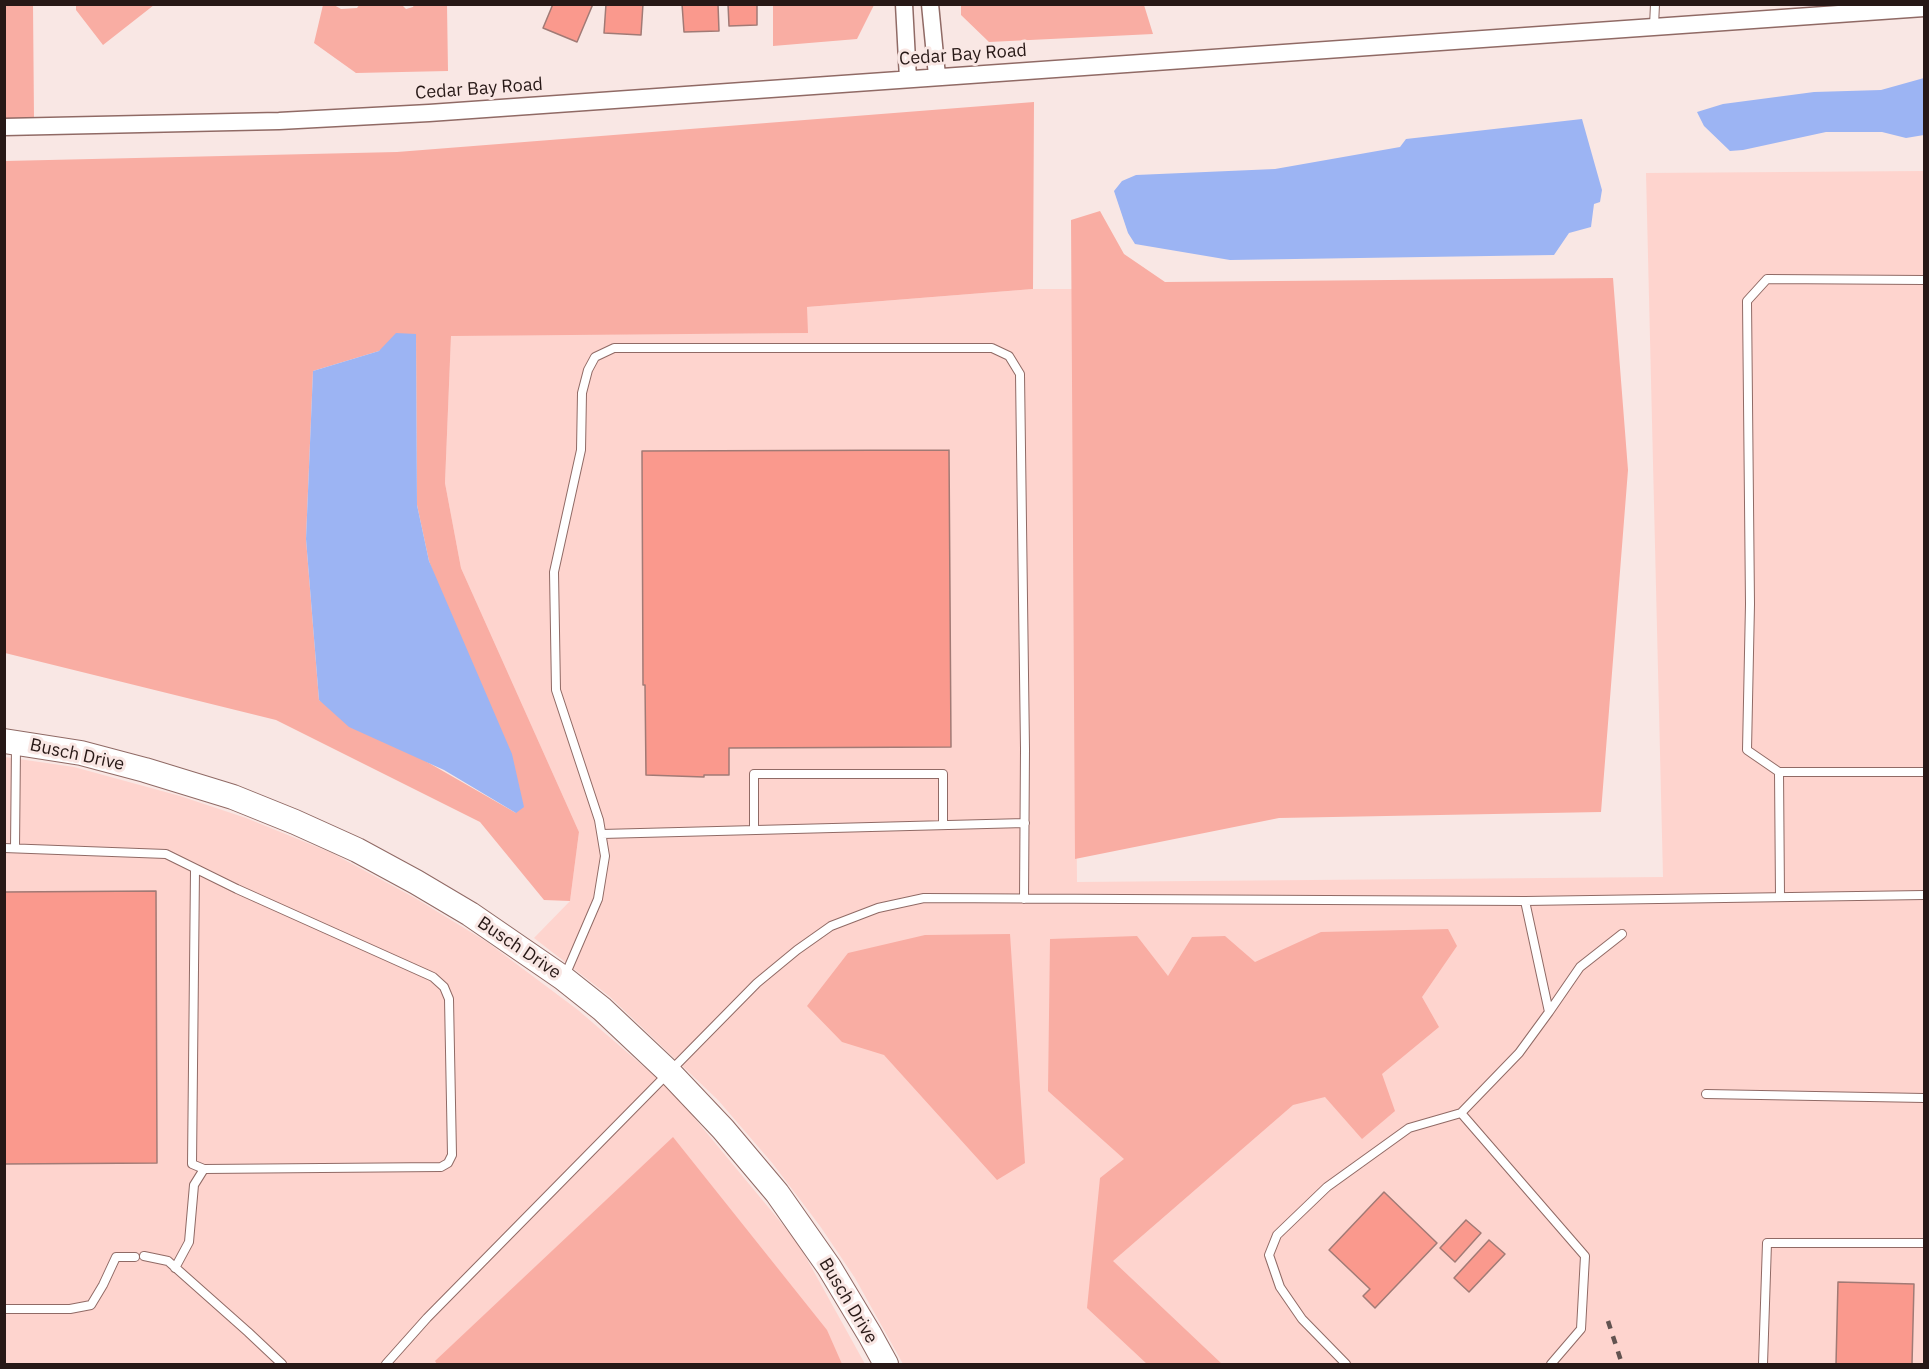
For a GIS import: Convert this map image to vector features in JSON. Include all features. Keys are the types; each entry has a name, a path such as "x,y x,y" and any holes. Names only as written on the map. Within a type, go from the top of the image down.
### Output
{"street":[{"path":"903,4 908,79"},
{"path":"930,4 937,76"},
{"name":"Cedar Bay Road","path":"4,127 360,117 1924,8"},
{"name":"Busch Drive","path":"10,742 81,753 145,770 233,797 294,822 357,850 416,882 470,914 563,978 602,1009 670,1072 723,1129 777,1193 829,1267 870,1335 885,1365"}],"lane":[{"path":"1654,26 1655,4"},
{"path":"1924,280 1767,279 1747,301 1750,604 1747,750 1779,772 1924,772"},
{"path":"563,978 598,899 605,856 602,834 592,797 556,690 554,572 581,450 582,393 588,370 595,357 614,348 992,348 1009,356 1020,374 1024,899"},
{"path":"10,742 15,848"},
{"path":"1779,772 1780,896"},
{"path":"754,830 754,774 943,774 943,825"},
{"path":"602,834 1025,823"},
{"path":"4,848 166,854 195,870 433,977 444,987 449,999 452,1155 448,1163 441,1167 204,1169 192,1164 195,870"},
{"path":"386,1365 427,1318 757,983 831,926 878,908 924,898 1526,901 1924,895"},
{"path":"1526,901 1549,1012"},
{"path":"1346,1365 1302,1319 1280,1287 1269,1256 1278,1235 1327,1187 1409,1128 1461,1113 1519,1053 1580,967 1622,934"},
{"path":"1706,1094 1924,1098"},
{"path":"1461,1113 1585,1256 1581,1329 1551,1365"},
{"path":"175,1268 189,1242 194,1185 204,1169"},
{"path":"1762,1365 1767,1243 1924,1243"},
{"path":"4,1309 70,1309 91,1305 116,1257 140,1257 168,1261 282,1365"}],"shaded area":[{"path":"360,4 402,5 406,9 414,5 447,5 448,71 356,73 314,43 323,5 334,5 341,9 357,8"},
{"path":"4,5 33,5 34,118 5,118"},
{"path":"76,5 154,5 103,45 76,10"},
{"path":"773,5 874,5 857,39 773,46"},
{"path":"961,5 1144,5 1153,34 989,42 961,15"},
{"path":"1034,102 1033,289 807,307 808,333 451,336 445,483 461,568 579,832 570,901 544,900 480,822 276,720 5,653 5,161 397,152","holes":["416,334 417,505 429,561 516,813 319,700 306,539 313,371 379,351"]},
{"path":"1924,171 1924,1364 903,1364 855,1278 820,1226 773,1164 718,1100 609,996 534,938 570,901 579,832 461,568 445,483 451,335 807,333 807,307 1033,289 1072,289 1077,882 1663,877 1646,173"},
{"path":"1100,211 1124,254 1165,282 1613,278 1628,470 1601,812 1279,818 1075,859 1071,220"},
{"path":"5,757 74,767 180,796 246,818 332,853 415,898 487,942 578,1010 672,1091 798,1243 865,1364 5,1364"},
{"path":"1448,929 1457,946 1422,997 1439,1027 1382,1074 1395,1111 1362,1139 1325,1097 1293,1105 1113,1261 1222,1364 1147,1364 1087,1308 1100,1178 1124,1159 1048,1091 1050,939 1137,936 1168,976 1192,937 1225,936 1255,962 1321,932"},
{"path":"1010,934 1025,1163 997,1180 884,1055 842,1042 807,1006 848,953 925,935"},
{"path":"673,1137 827,1330 842,1364 437,1364 435,1361"}],"water":[{"path":"1924,78 1924,135 1906,138 1882,132 1826,132 1730,151 1704,126 1697,112 1723,104 1814,92 1881,90"},
{"path":"1582,119 1602,190 1600,202 1594,204 1591,227 1569,233 1554,255 1230,260 1135,244 1128,233 1114,191 1122,181 1136,175 1275,169 1400,147 1406,139"},
{"path":"396,333 416,334 417,505 429,561 512,754 524,807 516,813 444,770 349,727 319,700 306,539 313,371 379,351"}],"building":[{"path":"553,4 593,4 577,42 543,28"},
{"path":"606,4 643,4 641,35 604,33"},
{"path":"682,4 718,4 719,31 684,32"},
{"path":"728,4 757,4 757,25 729,26"},
{"path":"949,450 951,747 729,748 729,775 704,775 704,777 646,775 645,685 643,685 642,451"},
{"path":"156,891 157,1163 4,1164 4,892"},
{"path":"1384,1192 1437,1243 1375,1308 1363,1296 1370,1289 1329,1250"},
{"path":"1466,1220 1481,1233 1455,1262 1440,1248"},
{"path":"1489,1240 1505,1254 1469,1292 1454,1278"},
{"path":"1838,1282 1914,1284 1912,1364 1836,1364"}],"railway":[{"path":"1608,1321 1622,1364"}]}
